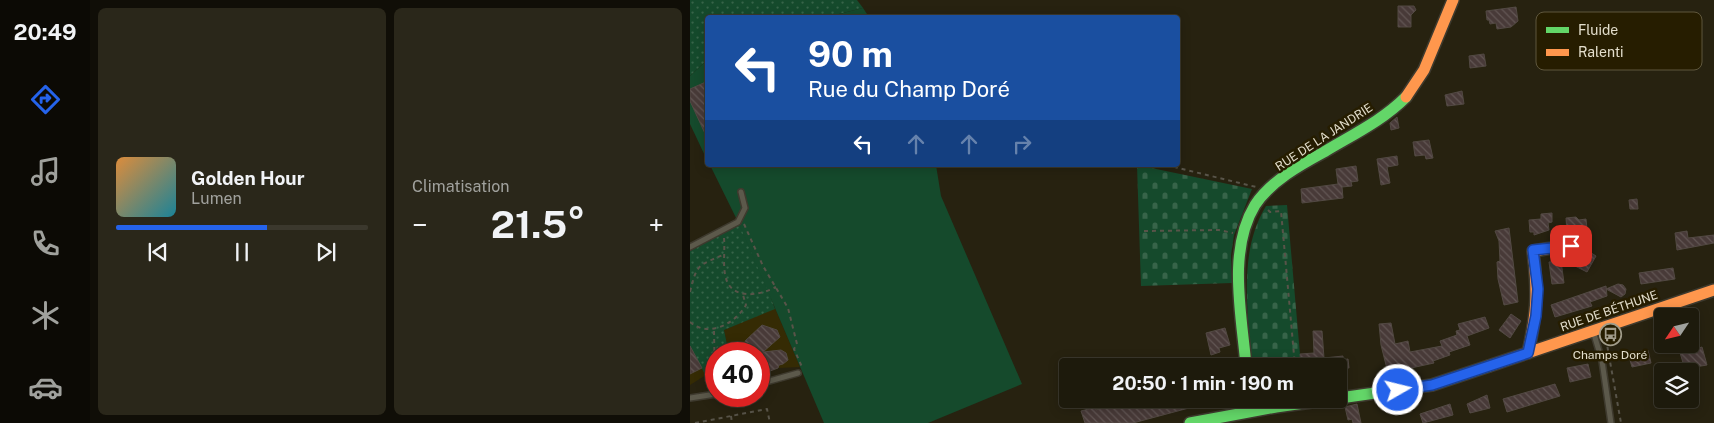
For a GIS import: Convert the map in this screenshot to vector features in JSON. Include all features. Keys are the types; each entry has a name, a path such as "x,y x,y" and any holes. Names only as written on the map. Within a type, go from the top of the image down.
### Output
{"street":[{"name":"RUE DE LA JANDRIE","path":"1245,358 1240,271 1243,235 1256,205 1268,191 1315,157 1398,106 1420,77 1437,44 1453,0"},
{"path":"1528,353 1536,316 1538,289 1533,250 1571,246"},
{"name":"RUE DE BÉTHUNE","path":"1190,423 1250,412 1432,385 1714,290"},
{"path":"1250,408 1250,412"}],"lane":[{"path":"690,247 738,222 745,208 741,192"},
{"path":"1598,329 1611,423"},
{"path":"770,381 798,373"},
{"path":"690,398 705,396"}],"path":[{"path":"1174,167 1251,185 1268,191"},
{"path":"1270,212 1281,211 1294,358"},
{"path":"741,216 763,266 788,308 792,319 797,344 794,349 802,368 798,373"},
{"path":"723,230 726,281 743,295 757,295 776,287"},
{"path":"1144,231 1219,230 1243,235"},
{"path":"690,292 693,274 698,267 725,254"},
{"path":"690,322 705,330 714,330 742,312 746,306 743,295"},
{"path":"1598,329 1615,378 1621,423"},
{"path":"714,330 714,342"},
{"path":"695,423 767,409 770,423"},
{"path":"731,416 732,423"}],"shaded area":[{"path":"775,308 800,367 778,368 770,371 770,342 726,342 724,330"},
{"path":"690,345 705,376 690,385"}],"green space":[{"path":"690,0 857,0 863,8 835,15 705,15 705,62 690,76"},
{"path":"863,8 868,15 835,15"},
{"path":"705,62 705,156 690,124 690,76"},
{"path":"711,167 936,167 941,196 1022,384 928,423 824,423 740,226"},
{"path":"1137,167 1147,167 1252,189 1234,235 1231,255 1232,283 1141,286"},
{"path":"1287,205 1300,358 1250,358 1247,304 1248,263 1257,224 1266,206"},
{"path":"744,222 775,309 724,330 726,342 705,342 705,374 690,346 690,251"}],"building":[{"path":"1398,6 1414,6 1416,10 1411,15 1411,27 1398,27"},
{"path":"1516,7 1518,21 1511,27 1497,29 1496,23 1490,24 1489,20 1487,20 1486,11"},
{"path":"1484,54 1486,66 1470,68 1469,56"},
{"path":"705,82 705,134 690,101 690,89"},
{"path":"1462,91 1464,104 1447,106 1445,95"},
{"path":"1397,117 1399,128 1391,130 1390,123"},
{"path":"1429,140 1433,158 1426,159 1425,155 1415,156 1413,142"},
{"path":"1397,156 1398,165 1387,167 1390,183 1381,185 1377,159"},
{"path":"1356,166 1358,181 1351,182 1352,186 1342,187 1343,198 1302,203 1301,189 1338,184 1336,169"},
{"path":"1637,199 1638,209 1630,209 1629,200"},
{"path":"1552,213 1552,222 1548,223 1549,230 1534,235 1534,232 1530,232 1529,220 1541,219 1541,214"},
{"path":"1576,217 1579,220 1586,219 1587,229 1567,232 1566,218"},
{"path":"1509,228 1518,302 1504,305 1498,279 1497,262 1500,261 1499,241 1495,231"},
{"path":"1687,231 1688,238 1714,235 1714,243 1677,250 1675,233"},
{"path":"1585,249 1596,256 1587,272 1575,266"},
{"path":"1561,261 1564,283 1552,284 1549,262"},
{"path":"1673,268 1675,279 1641,284 1639,273"},
{"path":"1618,284 1623,285 1626,289 1625,294 1621,297 1606,289"},
{"path":"1606,286 1607,296 1590,302 1592,306 1555,317 1551,305"},
{"path":"1511,314 1521,321 1510,338 1499,330"},
{"path":"1485,317 1489,328 1467,336 1470,345 1449,352 1450,355 1433,361 1434,363 1388,373 1381,345 1379,324 1391,323 1395,344 1408,341 1410,352 1442,346 1440,341 1457,335 1456,331 1460,330 1458,324"},
{"path":"762,325 777,330 780,337 770,346 770,342 745,341"},
{"path":"1225,328 1230,345 1219,348 1220,352 1211,355 1206,333"},
{"path":"1313,331 1322,331 1324,358 1300,358 1300,354 1314,353"},
{"path":"690,346 702,368 690,374"},
{"path":"1702,347 1707,365 1699,366 1699,363 1683,363 1680,353 1699,353 1699,348"},
{"path":"781,350 786,353 788,360 779,365 778,368 770,371 770,351"},
{"path":"1648,350 1651,363 1632,367 1628,353"},
{"path":"1343,356 1343,358 1324,358"},
{"path":"1588,364 1591,377 1570,382 1567,368"},
{"path":"1555,384 1560,396 1507,412 1503,399"},
{"path":"1487,395 1490,408 1470,413 1467,404"},
{"path":"1357,404 1361,423 1353,423 1352,419 1348,420 1345,408"},
{"path":"1450,404 1453,415 1423,423 1420,414"},
{"path":"1092,408 1096,408 1096,410 1104,408 1189,408 1133,423 1085,423 1081,411"}],"traffic: fast":[{"path":"1245,358 1240,305 1239,263 1246,223 1255,205 1269,188 1286,174 1377,120 1406,97"},
{"path":"1190,423 1276,407 1432,385 1489,366"}],"traffic: slow":[{"path":"1406,97 1424,70 1453,0"},
{"path":"1528,353 1536,302 1533,251 1571,245"},
{"path":"1489,366 1714,290"}],"place":[{"name":"Champs Doré","path":"1610,334"}],"route":[{"path":"1398,390 1432,385 1528,353 1536,316 1538,289 1533,250 1571,246"}]}
